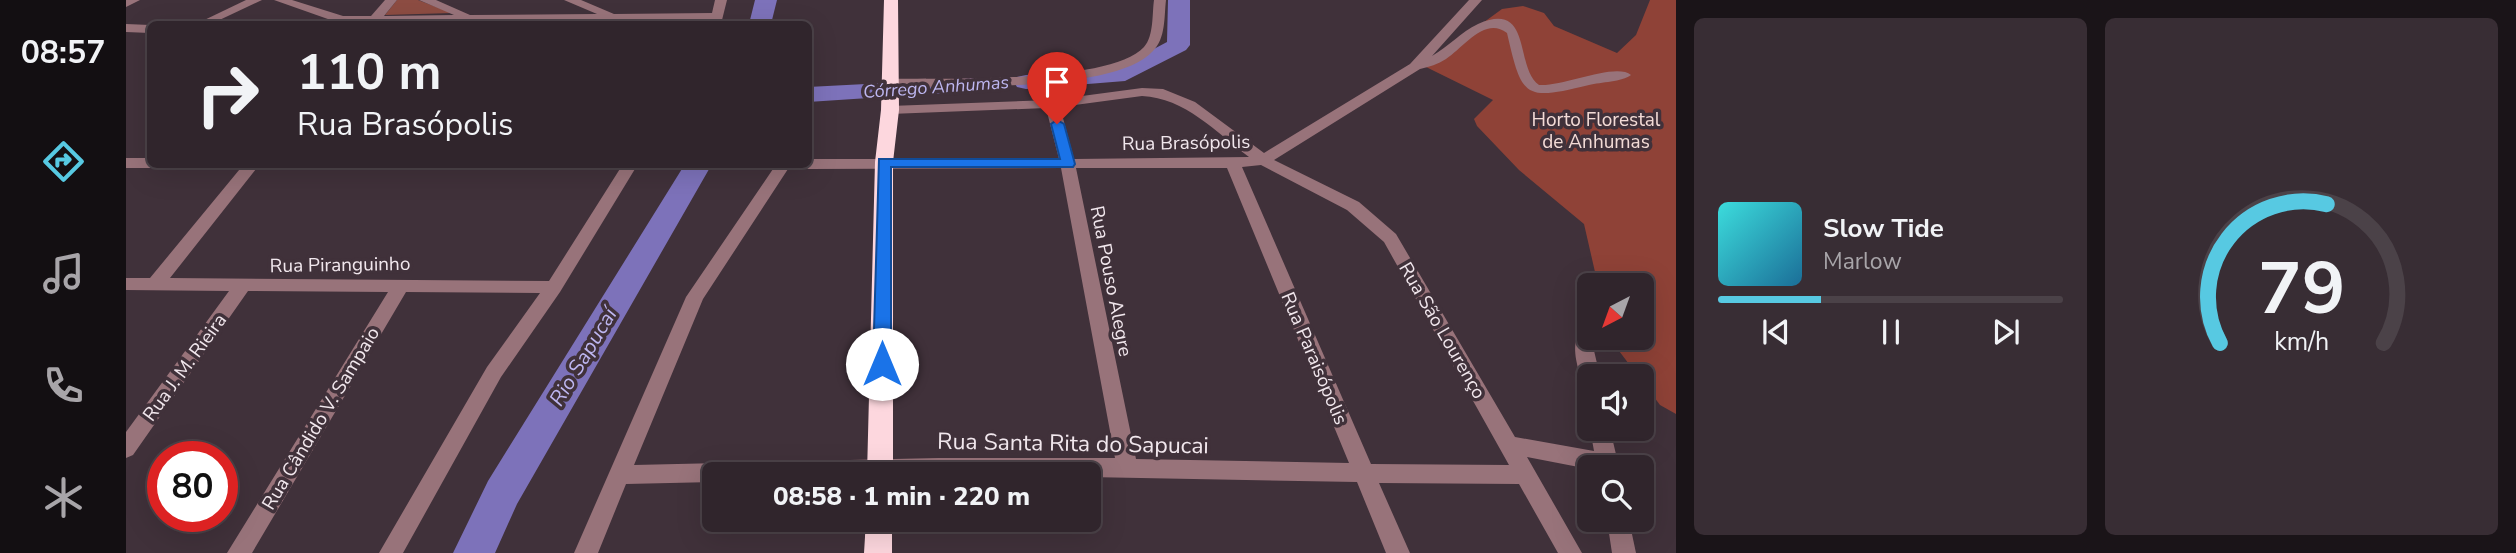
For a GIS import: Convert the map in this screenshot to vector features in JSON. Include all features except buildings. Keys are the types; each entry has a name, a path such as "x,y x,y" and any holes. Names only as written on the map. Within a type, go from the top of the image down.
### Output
{"highway":[{"path":"880,462 884,162 890,96 891,0"},
{"path":"878,553 879,532"}],"street":[{"path":"126,4 134,0"},
{"path":"209,21 256,0"},
{"path":"280,0 332,18 356,21"},
{"path":"374,21 391,0"},
{"path":"425,0 474,19"},
{"path":"570,0 621,18"},
{"path":"423,21 621,18 716,21 721,0"},
{"path":"890,96 1113,67 1147,50 1155,38 1160,0"},
{"name":"Rua Brasópolis","path":"812,164 1233,163 1263,160 1415,67 1476,0"},
{"path":"1415,67 1440,58 1480,26 1499,23 1513,31 1523,74 1536,89 1551,90 1608,76 1624,75"},
{"path":"126,28 147,29"},
{"name":"Rua São Lourenço","path":"890,96 1052,104 1142,92 1163,93 1190,105 1263,160 1353,206 1390,238 1570,553"},
{"name":"Rua Pouso Alegre","path":"1052,104 1068,164 1127,468"},
{"path":"126,163 147,163"},
{"name":"Rua Paraisópolis","path":"1233,163 1398,553"},
{"path":"155,284 250,168"},
{"path":"391,553 494,372 554,287 629,168"},
{"path":"586,553 695,297 781,168"},
{"name":"Rua Piranguinho","path":"126,284 554,287"},
{"name":"Rua Cândido V. Sampaio","path":"239,553 402,284"},
{"name":"Rua J. M. Rieira","path":"126,449 242,286"},
{"path":"126,424 148,418"},
{"path":"1507,444 1577,459"},
{"name":"Rua Santa Rita do Sapucai","path":"1101,468 1364,475 1525,475"},
{"name":"Rua Santa Rita do Sapucai","path":"621,475 702,474"},
{"path":"1620,532 1624,553"}],"shaded area":[{"path":"397,0 418,0 452,13 385,15"}],"green space":[{"name":"Horto Florestal de Anhumas","path":"1650,0 1676,0 1676,414 1660,405 1654,397 1654,364 1629,364 1618,350 1654,350 1654,273 1595,273 1584,224 1519,170 1477,126 1474,119 1493,100 1424,66 1502,9 1523,6 1544,13 1554,26 1617,53 1636,35"}],"waterway":[{"name":"Rio Sapucaí","path":"761,21 766,0"},
{"name":"Córrego Anhumas","path":"1026,82 1125,74 1178,45 1179,0"},
{"name":"Córrego Anhumas","path":"812,95 981,85"},
{"name":"Rio Sapucaí","path":"474,553 502,493 697,168"}],"route":[{"path":"882,364 884,162 1068,164 1057,124"}]}
